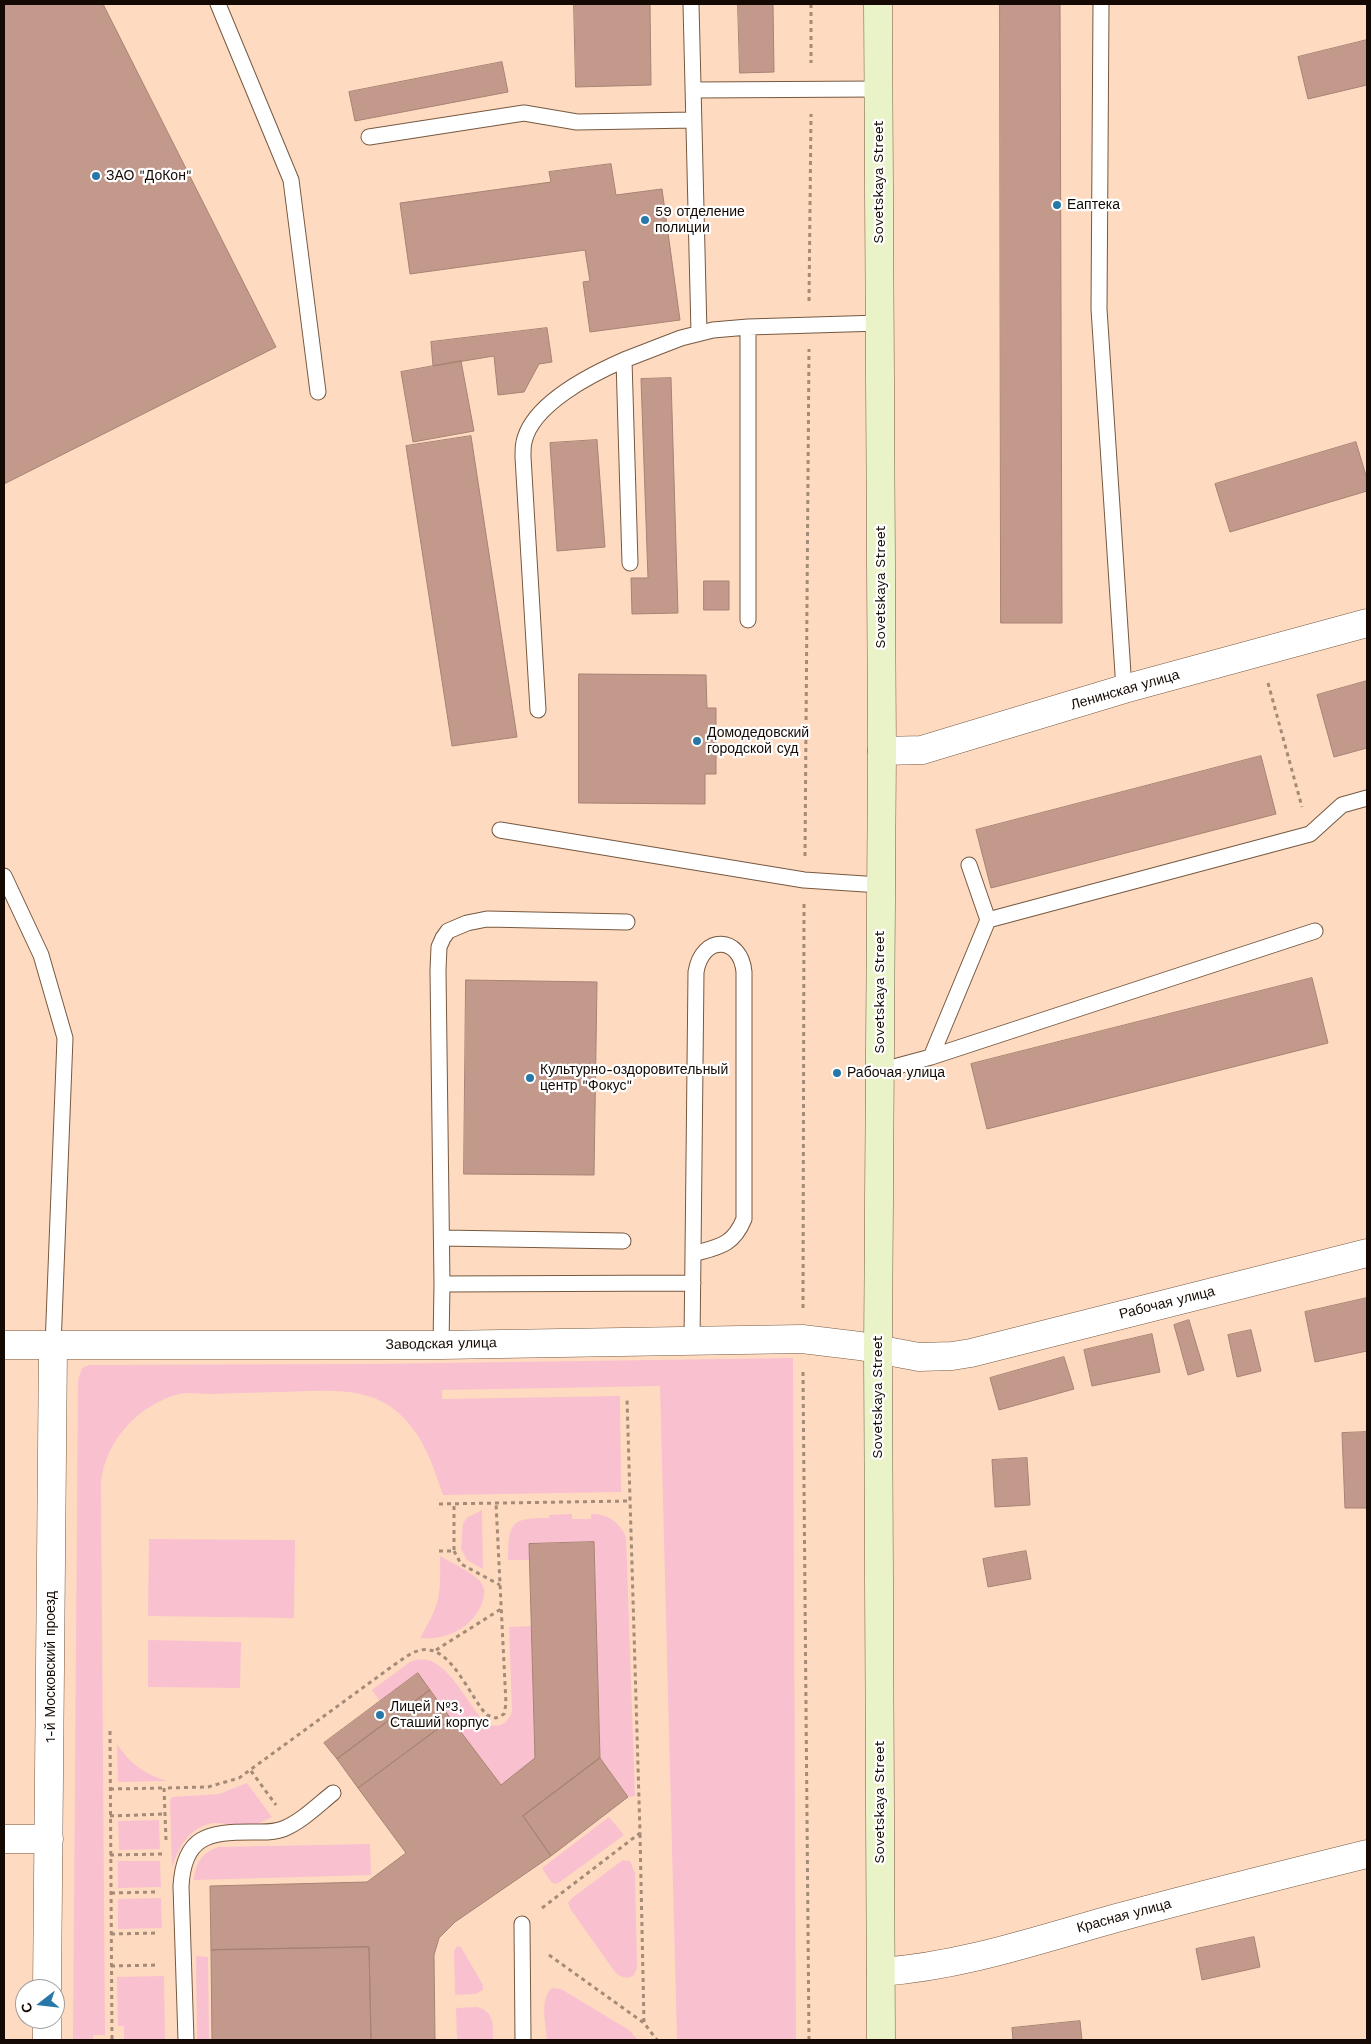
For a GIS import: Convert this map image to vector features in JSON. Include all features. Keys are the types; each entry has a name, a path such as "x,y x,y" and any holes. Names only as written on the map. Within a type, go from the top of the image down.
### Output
{"main road":[{"name":"Sovetskaya Street","path":"878,4 882,751 878,1349 881,2040"}],"street":[{"name":"Ленинская улица","path":"882,751 922,750 1124,689 1367,623"},
{"name":"Рабочая улица","path":"878,1349 919,1357 952,1356 971,1353 1367,1253"},
{"name":"Заводская улица","path":"4,1345 441,1345 802,1339 823,1340 878,1349"},
{"name":"1-й Московский проезд","path":"47,1979 53,1346"},
{"path":"4,1839 49,1839"},
{"name":"Красная улица","path":"881,1972 918,1969 958,1962 1188,1898 1367,1854"}],"lane":[{"path":"218,4 291,180 318,392"},
{"path":"690,4 699,333"},
{"path":"1101,4 1099,309 1124,689"},
{"path":"693,90 878,89"},
{"path":"369,137 524,113 577,122 693,120"},
{"path":"538,710 523,457 524,441 529,428 541,414 558,397 592,374 624,360 699,333 748,327 880,323"},
{"path":"748,327 748,620"},
{"path":"624,360 630,563"},
{"path":"988,920 1310,834 1342,805 1367,798"},
{"path":"500,830 804,880 880,885"},
{"path":"930,1057 988,920 969,865"},
{"path":"4,876 41,955 65,1038 53,1346"},
{"path":"441,1345 442,1238 439,947 448,931 457,926 488,919 627,922"},
{"path":"879,1071 930,1057 1315,931"},
{"path":"692,1340 696,972 703,952 707,948 718,945 734,949 739,953 744,966 744,1219 736,1234 730,1240 717,1247 693,1254"},
{"path":"442,1238 623,1241"},
{"path":"442,1284 693,1283"},
{"path":"186,2040 182,1886 184,1862 188,1854 202,1840 217,1834 277,1831 291,1825 333,1793"},
{"path":"522,1930 523,2040"}],"path":[{"path":"809,2040 802,1339 811,4"},
{"path":"1260,652 1310,834"},
{"path":"627,1398 644,2023"},
{"path":"439,1504 629,1501"},
{"path":"496,1503 502,1609 506,1704 504,1714 496,1718 487,1715 483,1711 457,1672 436,1650 502,1609"},
{"path":"454,1504 454,1551 461,1564 500,1586"},
{"path":"439,1551 454,1551"},
{"path":"110,1731 112,2040"},
{"path":"251,1771 291,1825"},
{"path":"110,1789 164,1788"},
{"path":"110,1816 165,1814"},
{"path":"640,1833 522,1930 644,2023 657,2040"},
{"path":"110,1856 166,1854"},
{"path":"111,1893 158,1892"},
{"path":"111,1934 159,1933"},
{"path":"111,1966 160,1965"}],"shaded area":[{"path":"793,1358 796,2040 677,2040 660,1386 442,1390 442,1399 620,1396 621,1492 443,1495 435,1471 420,1439 405,1419 395,1410 368,1396 339,1391 183,1393 164,1399 150,1407 126,1427 109,1453 101,1483 105,2035 93,2035 93,2040 73,2040 78,1380 82,1368 89,1365 371,1364"},
{"path":"482,1510 483,1569 467,1560 461,1549 463,1523 468,1517"},
{"path":"572,1514 572,1519 591,1519 591,1514 608,1517 617,1523 626,1537 635,1796 628,1797 600,1758 594,1542 530,1544 530,1560 508,1560 509,1537 514,1525 519,1521 549,1518 549,1515"},
{"path":"149,1539 295,1540 294,1618 148,1616"},
{"path":"440,1556 479,1580 484,1589 482,1603 472,1619 457,1631 439,1637 420,1638 432,1616 438,1599"},
{"path":"532,1626 535,1758 501,1785 417,1673 380,1701 372,1690 410,1662 422,1659 442,1668 452,1678 485,1722 495,1726 503,1724 507,1721 512,1711 509,1627"},
{"path":"148,1640 241,1642 240,1688 148,1687"},
{"path":"117,1744 127,1757 139,1767 167,1781 118,1782"},
{"path":"247,1783 272,1817 250,1826 215,1823 199,1828 182,1845 172,1868 170,1801 172,1797 219,1794"},
{"path":"609,1817 624,1835 560,1882 555,1884 551,1882 542,1868"},
{"path":"159,1820 160,1849 119,1850 118,1821"},
{"path":"370,1844 371,1875 194,1880 200,1859 218,1847"},
{"path":"623,1860 630,1861 635,1873 637,1968 634,1975 626,1978 615,1972 568,1903"},
{"path":"118,1861 160,1861 161,1887 118,1888"},
{"path":"161,1898 162,1928 118,1929 118,1899"},
{"path":"457,1946 461,1947 483,1985 483,1990 475,1994 455,1995 454,1951"},
{"path":"196,1956 208,1957 209,2040 197,2040"},
{"path":"164,1976 165,2040 124,2040 124,2026 118,2026 117,1977"},
{"path":"552,1988 561,1989 629,2030 638,2040 547,2040 544,2005"},
{"path":"477,2007 487,2012 492,2020 493,2040 457,2040 456,2008"}],"building":[{"name":"ЗАО \"ДоКон\"","path":"4,4 103,4 276,347 4,484"},
{"path":"574,4 650,4 651,85 576,87"},
{"path":"738,4 773,4 774,72 740,73"},
{"path":"1000,4 1060,4 1062,623 1001,623"},
{"path":"1367,40 1367,85 1308,99 1298,57"},
{"path":"502,62 508,92 355,121 349,92"},
{"path":"611,164 616,195 662,189 680,320 590,332 583,282 590,281 585,250 410,274 400,203 551,182 549,172"},
{"path":"547,328 552,362 539,364 524,392 498,395 494,356 433,366 431,342"},
{"path":"461,361 474,431 413,442 401,372"},
{"path":"671,378 678,613 632,614 631,578 648,578 641,379"},
{"path":"471,436 517,737 452,746 406,446"},
{"path":"597,440 605,547 557,551 550,443"},
{"path":"1356,442 1367,479 1367,491 1230,532 1215,484"},
{"path":"704,581 729,581 729,610 704,610"},
{"path":"579,674 706,675 707,708 716,708 716,774 705,774 705,804 579,803"},
{"path":"1367,681 1367,748 1334,757 1317,695"},
{"path":"1261,756 1276,814 991,888 976,830"},
{"path":"1312,978 1328,1043 987,1129 971,1064"},
{"name":"Культурно-оздоровительный центр \"Фокус\"","path":"466,980 597,982 594,1175 464,1174"},
{"path":"1367,1298 1367,1351 1315,1362 1305,1312"},
{"path":"1189,1320 1204,1370 1188,1375 1174,1325"},
{"path":"1251,1330 1261,1371 1237,1377 1228,1335"},
{"path":"1152,1334 1160,1372 1092,1386 1084,1350"},
{"path":"1064,1357 1074,1389 999,1410 990,1378"},
{"path":"1367,1432 1367,1508 1345,1508 1342,1433"},
{"path":"1027,1458 1030,1505 995,1507 992,1460"},
{"path":"594,1542 600,1758 523,1816 551,1856 455,1922 439,1938 434,1955 435,2040 371,2040 369,1947 211,1950 210,1886 367,1882 406,1853 358,1788 451,1719 501,1785 535,1758 529,1544"},
{"path":"1026,1551 1031,1579 988,1587 983,1559"},
{"path":"418,1673 430,1690 337,1759 324,1743"},
{"path":"430,1690 451,1719 358,1788 337,1759"},
{"path":"600,1758 628,1797 551,1856 523,1816"},
{"path":"1254,1937 1260,1967 1202,1980 1196,1949"},
{"path":"369,1947 371,2040 212,2040 211,1950"},
{"path":"1080,2021 1082,2040 1013,2040 1012,2028"}],"place":[{"name":"ЗАО \"ДоКон\"","path":"96,176"},
{"name":"Еаптека","path":"1057,205"},
{"name":"59 отделение полиции","path":"645,220"},
{"name":"Домодедовский городской суд","path":"697,741"},
{"name":"Рабочая улица","path":"837,1073"},
{"name":"Культурно-оздоровительный центр \"Фокус\"","path":"530,1078"},
{"name":"Лицей №3, Сташий корпус","path":"380,1715"}]}
